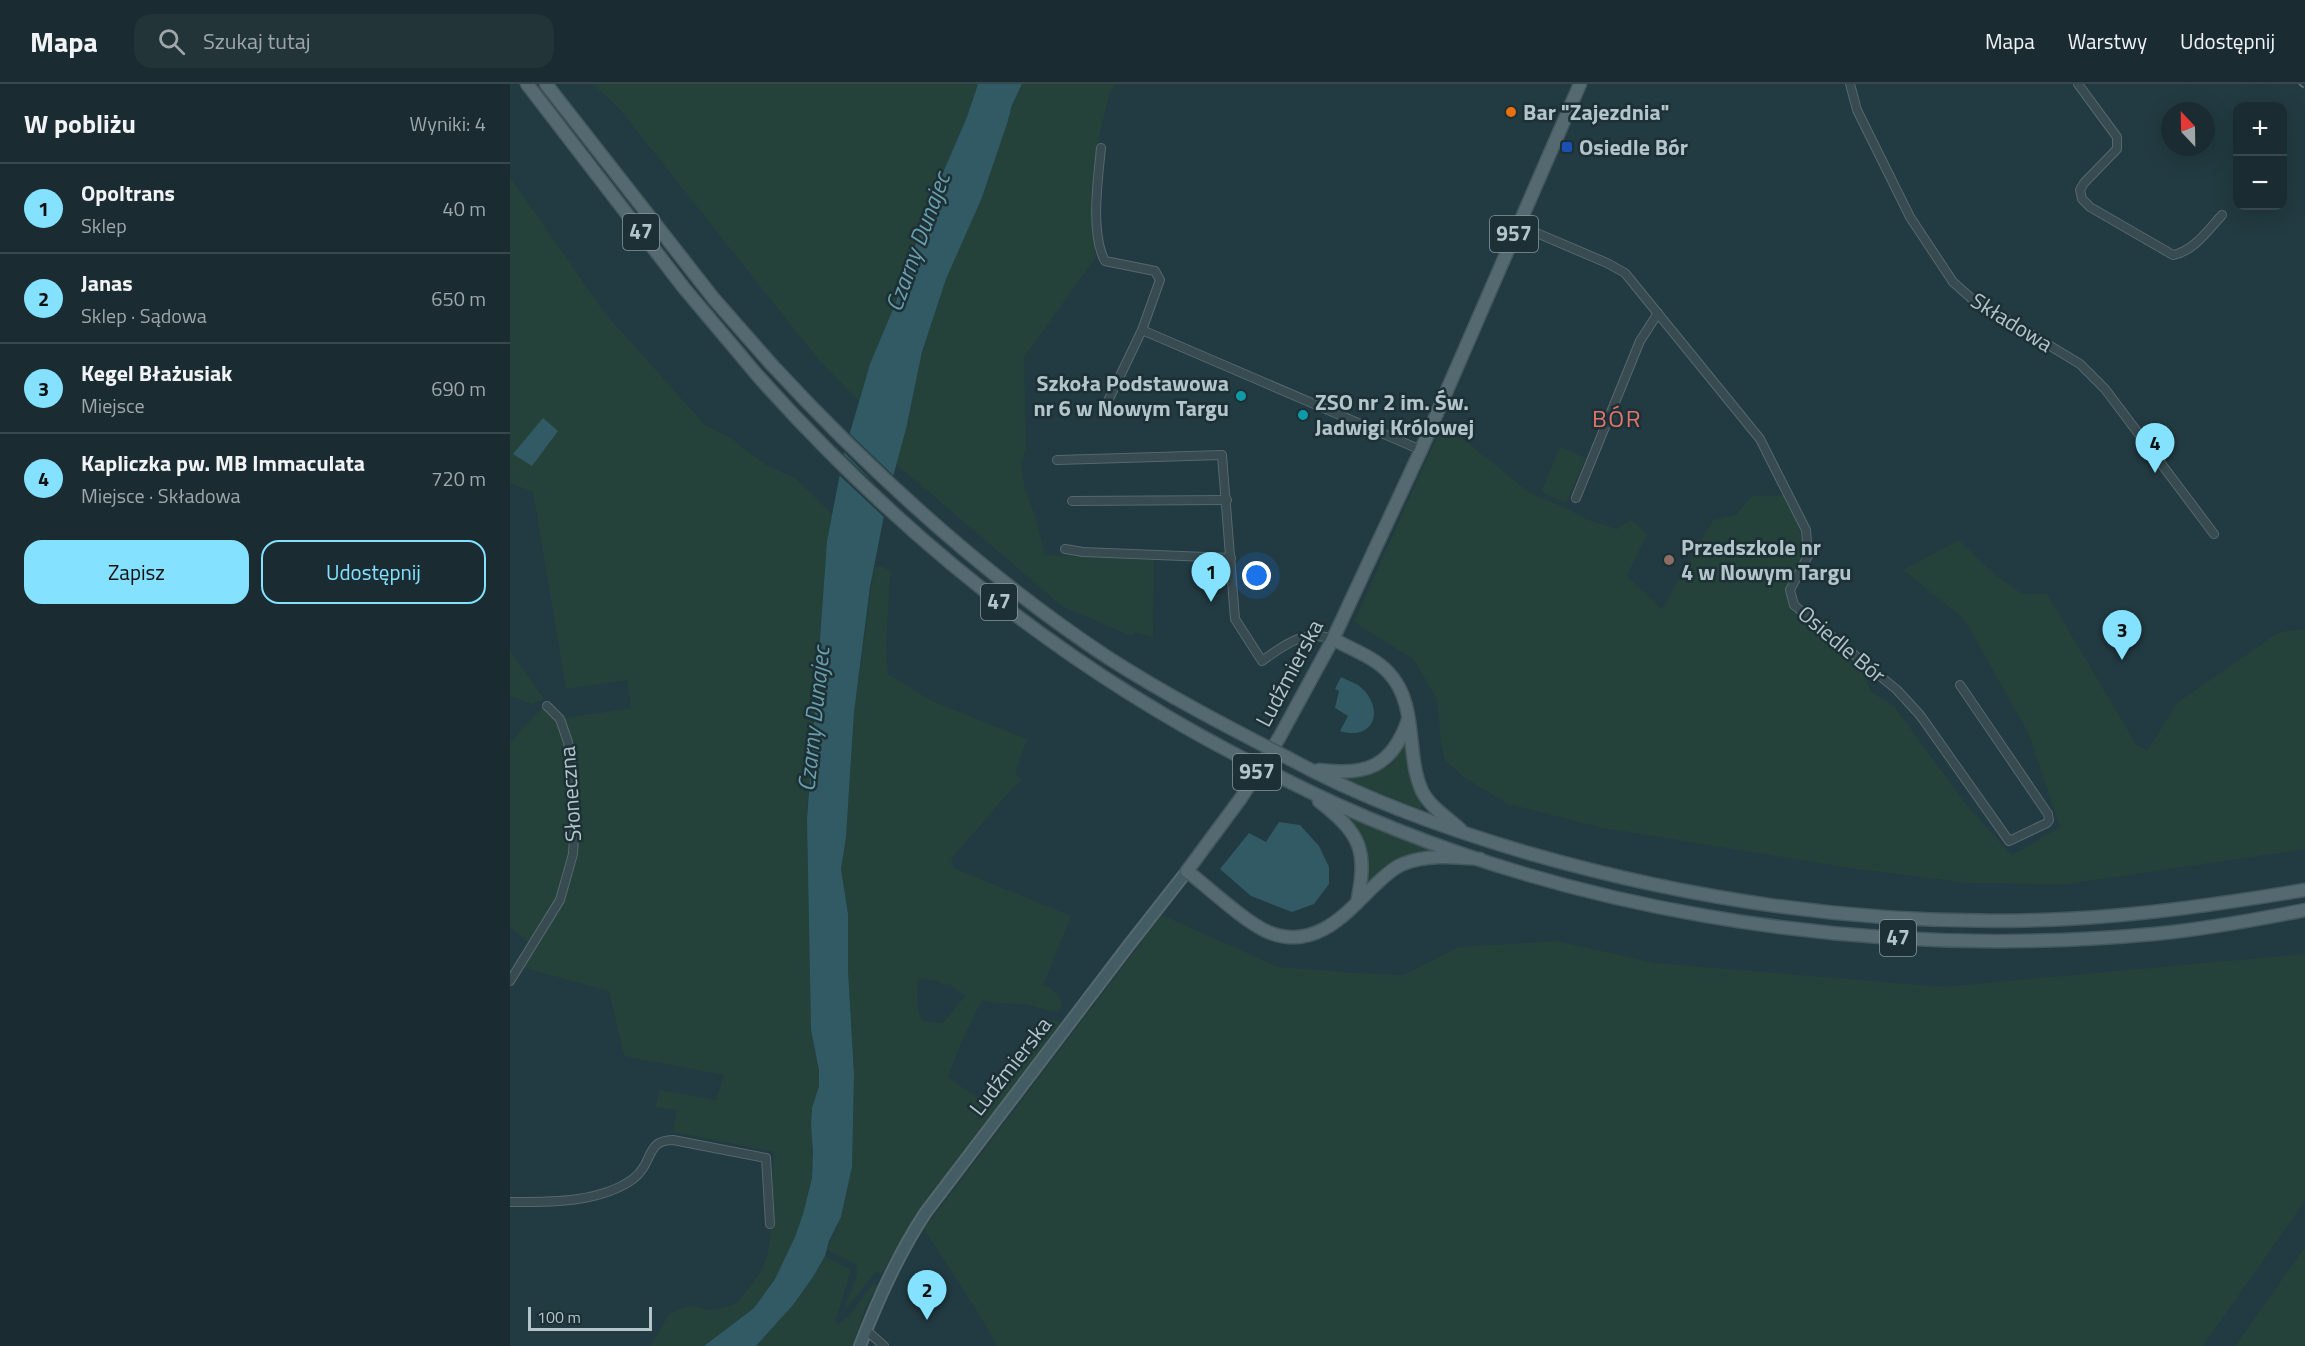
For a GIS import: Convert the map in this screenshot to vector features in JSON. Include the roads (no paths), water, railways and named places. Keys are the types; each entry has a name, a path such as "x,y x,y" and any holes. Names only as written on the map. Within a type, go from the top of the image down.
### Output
{"main road":[{"name":"47","path":"527,84 684,288 758,376 875,497 944,559 985,592 1112,684 1214,744 1304,789 1393,827 1480,859 1580,889 1697,914 1814,931 1893,938 2002,940 2129,936 2305,910"},
{"name":"47","path":"546,84 728,315 772,365 828,426 949,538 1017,592 1108,657 1152,685 1210,718 1366,796 1467,835 1571,865 1630,879 1747,901 1870,916 1972,921 2099,917 2211,905 2305,890"},
{"name":"Ludźmierska","path":"860,1346 895,1265 926,1212 1128,945 1187,871 1234,807 1295,710 1333,639 1421,450 1580,84"},
{"path":"1333,639 1387,670 1398,687 1411,728 1416,774 1423,793 1432,805 1467,835"},
{"path":"1309,769 1353,772 1375,766 1395,750 1402,739 1408,720"},
{"path":"1304,789 1338,816 1358,845 1363,873 1357,903"},
{"path":"1187,871 1257,925 1278,935 1301,937 1323,931 1336,923 1390,871 1402,864 1438,856 1480,859"}],"street":[{"name":"Składowa","path":"1850,84 1857,110 1910,217 1953,282 1971,298 2080,363 2104,389 2214,534"},
{"path":"2078,84 2117,137 2118,149 2084,183 2080,190 2082,199 2090,207 2173,255 2182,253 2195,243 2222,215"},
{"path":"1101,148 1096,199 1100,251 1105,261 1155,271 1160,280 1143,330 1107,403"},
{"name":"Osiedle Bór","path":"1518,225 1625,273 1760,438 1806,530 1808,556 1790,590 1794,605 1898,690 1920,715 2009,841 2047,823 2049,817 1960,685"},
{"path":"1576,498 1640,341 1658,313"},
{"path":"1143,330 1421,450"},
{"path":"1057,460 1222,455 1235,619 1262,661 1282,646 1308,635 1320,635 1333,639"},
{"path":"1072,501 1227,500"},
{"path":"1065,549 1083,552 1231,558"},
{"name":"Słoneczna","path":"510,981 560,900 573,854 575,822 568,742 560,718 547,706"},
{"path":"510,1202 594,1196 620,1187 634,1178 647,1164 655,1144 662,1140 673,1140 766,1158 770,1224"},
{"path":"867,1330 884,1346"}],"water":[{"name":"Czarny Dunajec","path":"978,84 1022,84 1012,105 981,200 946,279 922,352 906,429 888,495 870,587 854,712 846,837 841,869 848,914 848,970 854,1075 852,1167 841,1217 829,1241 825,1256 793,1305 756,1346 704,1346 754,1308 775,1279 795,1237 812,1178 812,1108 819,1086 819,1070 811,1030 807,819 827,541 844,453 870,364 896,302 904,271 932,207 936,189 967,117"},
{"path":"543,418 558,431 532,466 513,454"},
{"path":"1341,677 1358,685 1372,702 1373,720 1369,727 1362,731 1353,733 1340,731 1348,716 1335,708 1339,691 1335,689"},
{"path":"1279,822 1300,825 1319,846 1329,867 1329,884 1314,904 1292,912 1251,896 1220,869 1249,833 1266,842"}],"railway":[{"path":"2299,84 2305,89"}],"place":[{"name":"Bar \"Zajezdnia\"","path":"1511,112"},
{"name":"Osiedle Bór","path":"1567,147"},
{"name":"Szkoła Podstawowa nr 6 w Nowym Targu","path":"1241,396"},
{"name":"ZSO nr 2 im. Św. Jadwigi Królowej","path":"1303,415"},
{"name":"Kapliczka pw. MB Immaculata","path":"2155,473"},
{"name":"Przedszkole nr 4 w Nowym Targu","path":"1669,560"},
{"name":"Opoltrans","path":"1211,602"},
{"name":"Kegel Błażusiak","path":"2122,660"},
{"name":"Janas","path":"927,1320"}],"district":[{"name":"BÓR","path":"1617,419"}]}
